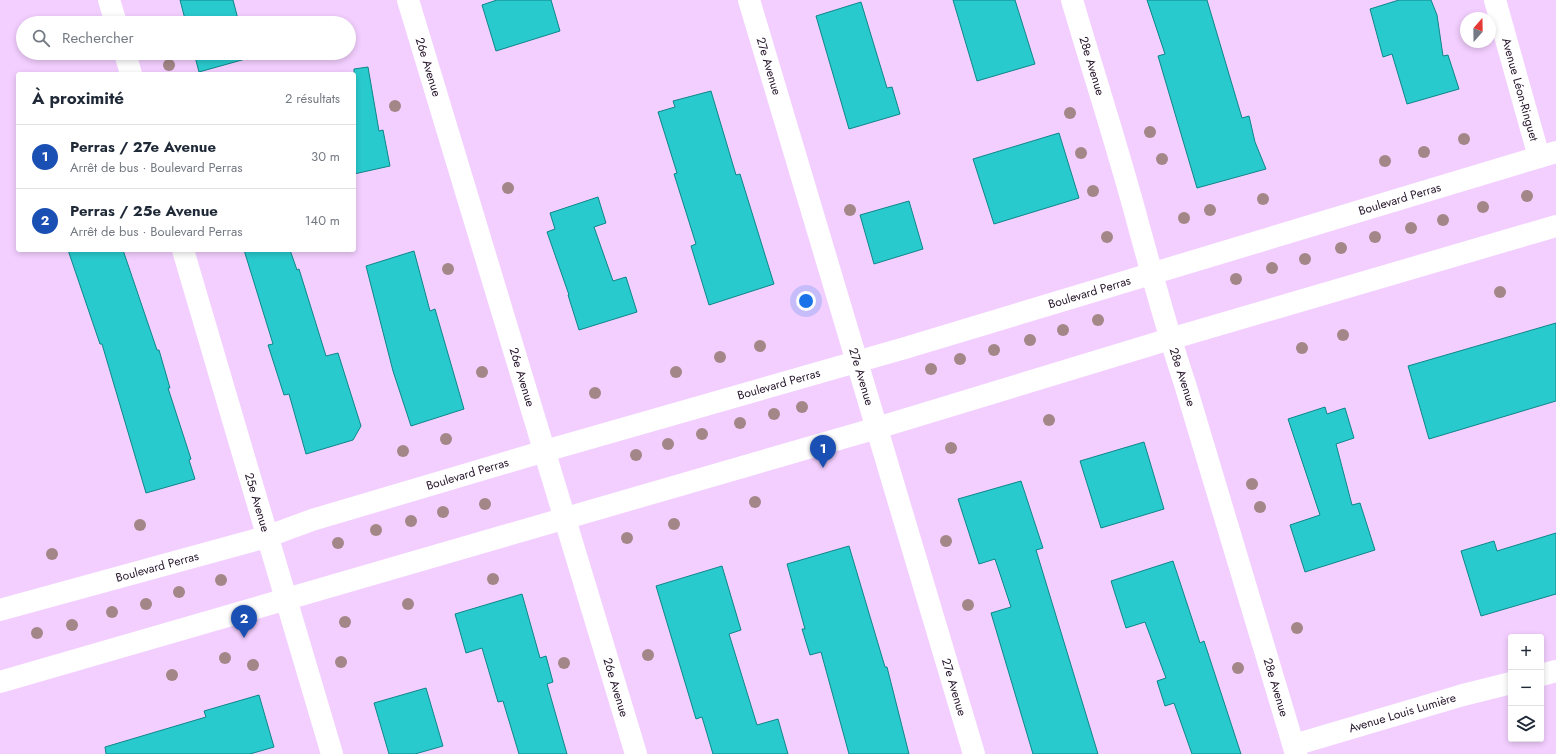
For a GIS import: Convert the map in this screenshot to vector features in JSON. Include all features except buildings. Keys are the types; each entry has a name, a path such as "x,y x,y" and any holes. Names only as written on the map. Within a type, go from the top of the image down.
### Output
{"street":[{"path":"109,0 114,16"},
{"name":"26e Avenue","path":"408,0 636,754"},
{"name":"27e Avenue","path":"749,0 974,754"},
{"name":"28e Avenue","path":"1072,0 1139,226 1150,273 1170,339 1186,384 1295,750"},
{"name":"Avenue Léon-Ringuet","path":"1494,0 1548,154"},
{"path":"127,60 130,72"},
{"name":"Boulevard Perras","path":"0,610 266,536 312,520 545,450 857,360 905,348 1548,154"},
{"path":"0,682 877,428 1170,339 1556,226"},
{"name":"25e Avenue","path":"184,252 254,489 266,536 332,754"},
{"path":"1544,674 1556,671"},
{"name":"Avenue Louis Lumière","path":"1295,750 1463,695 1508,684"}],"place":[{"name":"Perras / 27e Avenue","path":"823,468"},
{"name":"Perras / 25e Avenue","path":"244,638"}]}
